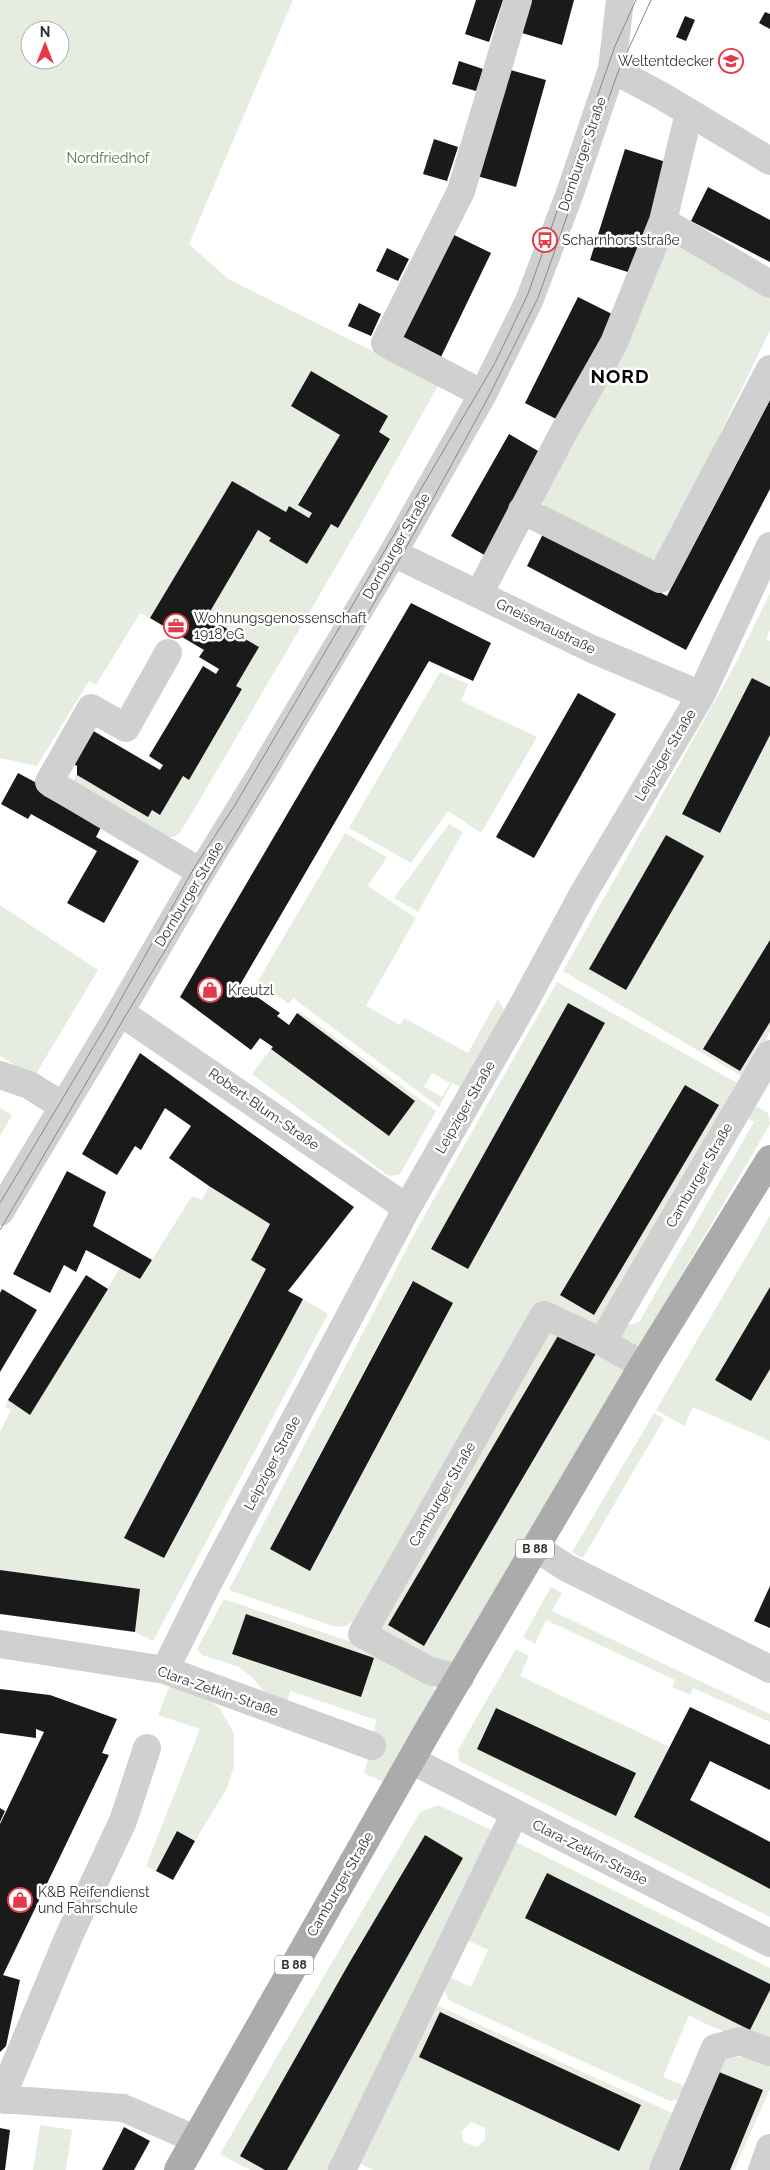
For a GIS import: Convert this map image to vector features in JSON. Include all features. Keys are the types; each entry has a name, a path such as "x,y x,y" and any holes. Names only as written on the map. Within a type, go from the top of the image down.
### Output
{"main road":[{"name":"Camburger Straße","path":"178,2170 411,1760 643,1366 770,1159"}],"street":[{"path":"483,394 385,343 461,191 518,0"},
{"name":"Dornburger Straße","path":"0,1212 120,1012 201,872 258,781 393,553 483,394 530,301 570,193 612,69 620,0"},
{"path":"612,69 770,161"},
{"path":"479,594 522,510 614,342 663,221 689,113"},
{"path":"663,221 770,284"},
{"path":"522,510 660,579 770,369"},
{"name":"Leipziger Straße","path":"165,1670 211,1578 407,1208 526,998 582,894 701,695 770,546"},
{"name":"Gneisenaustraße","path":"393,553 592,649 701,695"},
{"path":"168,653 126,728 91,708 49,782 201,872"},
{"name":"Robert-Blum-Straße","path":"120,1012 407,1208"},
{"name":"Camburger Straße","path":"602,1342 760,1094 770,1054"},
{"path":"0,1074 29,1086 63,1106"},
{"name":"Camburger Straße","path":"460,1678 430,1671 362,1634 544,1315 602,1342 643,1366"},
{"path":"536,1548 567,1568 770,1669"},
{"name":"Clara-Zetkin-Straße","path":"0,1644 165,1670 372,1746"},
{"path":"147,1748 123,1821 69,1936 2,2100 123,2108 195,2139"},
{"name":"Clara-Zetkin-Straße","path":"411,1760 770,1943"},
{"path":"342,2170 515,1813"},
{"path":"663,2170 715,2048 740,2041 770,2052"},
{"path":"762,2170 770,2148"}],"green space":[{"name":"Nordfriedhof","path":"0,0 293,0 189,244 228,279 439,384 358,529 179,834 173,837 166,837 71,785 77,775 148,816 152,810 160,815 183,776 189,780 242,690 236,686 258,647 220,624 217,627 205,620 258,530 271,538 269,541 307,564 331,524 338,528 390,440 379,432 388,416 311,371 291,406 340,435 298,504 312,513 309,518 289,506 286,512 232,481 150,618 140,613 96,685 89,681 37,766 0,758"},
{"path":"666,238 770,291 770,330 663,551 656,559 646,562 545,510 542,498"},
{"path":"770,593 770,630 766,639 770,641 770,687 752,678 720,833 770,735 770,940 704,1049 740,1071 770,1022 770,1032 743,1077 563,971 735,665","holes":["666,835 704,856 626,990 589,969"]},
{"path":"440,672 468,684 461,701 537,737 481,833 448,811 411,863 349,828"},
{"path":"449,824 463,832 418,912 394,898"},
{"path":"345,833 387,857 368,886 416,918 366,1006 400,1025 404,1018 468,1053 498,999 504,1010 460,1087 452,1083 439,1107 293,998 289,1004 258,981","holes":["432,1073 450,1083 442,1097 424,1087"]},
{"path":"0,905 98,970 34,1077 0,1056"},
{"path":"557,982 739,1084 597,1326 549,1304 358,1618 346,1626 336,1627 229,1590 419,1225","holes":["568,1003 605,1023 467,1269 431,1249","685,1085 719,1105 594,1315 560,1294","412,1281 453,1303 310,1570 270,1549"]},
{"path":"299,1011 436,1111 400,1174 391,1176 386,1174 252,1074 271,1049 389,1136 415,1101 297,1013"},
{"path":"752,1104 768,1113 770,1124 641,1344 633,1347 625,1346 614,1329 639,1322 754,1122 739,1113"},
{"path":"0,1108 12,1115 0,1136"},
{"path":"209,1186 270,1224 251,1260 266,1269 124,1538 164,1558 303,1299 328,1314 153,1641 135,1632 140,1589 0,1570 0,1432 11,1410 5,1407 8,1400 30,1415 120,1268 140,1279 192,1196 202,1200"},
{"path":"770,1216 770,1287 715,1380 751,1401 770,1369 770,1441 693,1407 684,1426 656,1410"},
{"path":"552,1326 562,1326 623,1360 626,1370 452,1666 443,1668 380,1636 374,1627 373,1620 538,1337 544,1330","holes":["562,1329 597,1350 424,1646 388,1625"]},
{"path":"654,1413 664,1419 583,1558 572,1552"},
{"path":"551,1587 562,1593 552,1611 770,1714 770,1722 693,1688 690,1695 672,1687 675,1680 546,1620 535,1644 523,1637"},
{"path":"224,1599 369,1648 384,1662 431,1680 436,1693 384,1782 364,1773 372,1746 376,1720 290,1691 286,1707 273,1702 253,1678 239,1667 202,1655 197,1649","holes":["246,1614 374,1658 361,1697 232,1654"]},
{"path":"516,1649 529,1656 520,1676 670,1747 634,1817 770,1889 770,1917 459,1761 458,1750","holes":["496,1708 616,1816 477,1749"]},
{"path":"172,1680 200,1693 220,1709 234,1733 234,1766 227,1788 195,1841 177,1831 156,1871 146,1866 200,1729 158,1715"},
{"path":"438,1805 496,1832 332,2170 287,2170 463,1858 425,1836 348,1965 241,2156 265,2170 250,2170 220,2154 420,1812"},
{"path":"508,1838 770,1968 770,1984 547,1874 750,2029 770,1990 770,2039 728,2032 710,2026 689,2015 663,2077 690,2088 680,2099 670,2101 450,2001 444,1988 443,1974 471,1987 488,1950 461,1937"},
{"path":"430,2002 672,2113 656,2170 374,2170 354,2161","holes":["440,2012 641,2105 619,2150 419,2057","471,2122 485,2128 485,2140 477,2147 463,2142 462,2131"]},
{"path":"746,2055 770,2061 770,2089 734,2170 730,2170 763,2090 719,2072 679,2170 671,2170 721,2061"},
{"path":"40,2125 72,2130 66,2170 33,2170"}],"building":[{"path":"476,0 503,0 489,42 465,34"},
{"path":"531,0 574,0 562,45 522,33"},
{"path":"765,12 770,14 770,29 759,23"},
{"path":"685,16 695,20 686,41 676,37"},
{"path":"459,61 483,69 476,91 452,84"},
{"path":"507,69 546,80 516,187 477,176"},
{"path":"434,139 458,147 447,181 423,174"},
{"path":"625,149 669,163 634,274 590,260"},
{"path":"708,187 770,220 770,262 691,221"},
{"path":"448,232 491,253 440,359 396,337"},
{"path":"387,248 409,259 398,281 376,271"},
{"path":"578,297 618,317 564,423 525,403"},
{"path":"359,303 381,314 371,336 348,326"},
{"path":"311,371 388,416 379,432 390,439 338,528 331,524 307,564 269,541 271,538 258,530 205,620 217,627 219,624 259,647 236,686 242,689 189,780 183,776 160,815 152,810 148,817 77,775 77,766 71,762 90,729 160,770 163,765 149,756 203,666 216,674 219,669 199,657 204,650 150,618 232,481 286,512 289,506 309,518 312,513 298,505 340,435 291,406"},
{"path":"770,400 770,489 686,650 527,566 544,532 667,596"},
{"path":"509,434 545,455 488,557 451,536"},
{"path":"411,603 491,643 473,681 429,661 240,985 280,1013 277,1016 289,1025 297,1013 415,1101 389,1136 271,1049 273,1047 260,1038 251,1050 180,997"},
{"path":"752,678 770,687 770,735 720,833 682,814"},
{"path":"578,693 616,714 534,858 496,837"},
{"path":"18,773 46,788 43,795 101,827 96,837 139,861 104,923 67,903 97,851 31,814 28,819 1,804"},
{"path":"666,835 704,856 626,990 589,969"},
{"path":"770,940 770,1022 740,1071 703,1049"},
{"path":"568,1003 605,1023 468,1269 431,1249"},
{"path":"140,1053 354,1207 288,1291 303,1299 164,1558 124,1538 266,1269 251,1260 270,1224 209,1186 169,1158 191,1126 165,1108 141,1150 135,1146 117,1175 82,1154"},
{"path":"685,1085 719,1105 594,1315 560,1295"},
{"path":"67,1171 106,1192 93,1226 152,1260 140,1279 86,1250 76,1272 64,1265 50,1293 13,1274"},
{"path":"86,1275 108,1289 30,1415 8,1400"},
{"path":"413,1281 453,1303 310,1571 270,1549"},
{"path":"770,1287 770,1369 751,1401 715,1380"},
{"path":"2,1289 37,1310 0,1372 0,1293"},
{"path":"562,1329 598,1350 424,1646 388,1625"},
{"path":"0,1570 140,1589 135,1632 0,1614"},
{"path":"770,1586 770,1628 754,1621"},
{"path":"246,1614 374,1658 361,1697 232,1654"},
{"name":"K&B Reifendienst und Fahrschule","path":"0,1689 50,1695 117,1719 102,1753 109,1755 3,1975 20,1980 6,2046 0,2052 0,1824 44,1732 36,1729 36,1738 0,1733"},
{"path":"690,1707 770,1745 770,1790 710,1761 690,1800 770,1842 770,1889 634,1817"},
{"path":"496,1708 636,1773 616,1816 477,1749"},
{"path":"0,1808 5,1811 0,1822"},
{"path":"177,1831 195,1841 173,1880 156,1871"},
{"path":"425,1835 463,1858 287,2170 265,2170 240,2156 348,1965"},
{"path":"547,1873 770,1984 770,1990 750,2030 525,1918"},
{"path":"440,2012 641,2105 619,2151 419,2057"},
{"path":"719,2072 763,2090 730,2170 679,2170"},
{"path":"124,2127 150,2141 134,2170 102,2170"},
{"path":"0,2128 10,2130 5,2170 0,2170"}],"tram line":[{"path":"0,1203 106,1026 194,868 235,805 495,363 528,294 615,46 636,0"},
{"path":"0,1230 126,1015 401,557 488,398 538,298 618,72 651,0"}],"place":[{"name":"Weltentdecker","path":"731,61"},
{"name":"Scharnhorststraße","path":"545,240"},
{"name":"Wohnungsgenossenschaft 1918 eG","path":"176,626"},
{"name":"Kreutzl","path":"210,990"},
{"name":"K&B Reifendienst und Fahrschule","path":"20,1900"}],"district":[{"name":"NORD","path":"620,376"}]}
